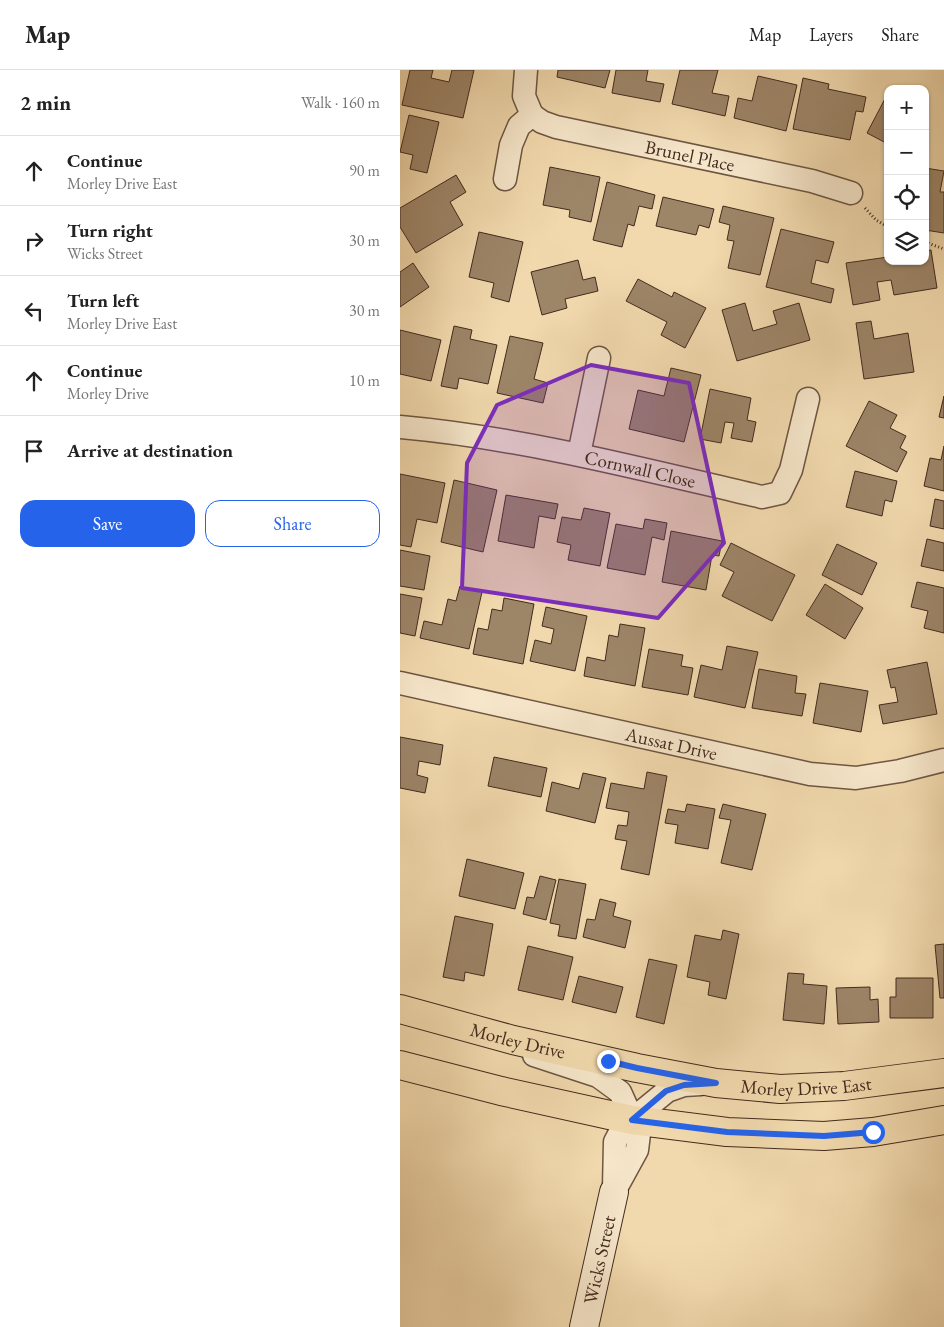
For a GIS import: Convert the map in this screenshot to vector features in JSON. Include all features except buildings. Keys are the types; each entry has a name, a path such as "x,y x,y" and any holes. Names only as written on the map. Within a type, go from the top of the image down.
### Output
{"main road":[{"name":"Morley Drive","path":"400,1009 513,1040 637,1068"},
{"path":"400,1065 501,1091 632,1120 727,1132 824,1136 873,1132 944,1120"},
{"name":"Morley Drive East","path":"637,1068 716,1083 780,1089 844,1086 944,1073"}],"street":[{"path":"505,179 511,145 516,133 519,126 532,115 524,96 526,70"},
{"name":"Brunel Place","path":"532,115 542,122 556,127 812,181 851,193"},
{"path":"579,454 598,358"},
{"name":"Cornwall Close","path":"400,427 452,432 579,454 762,497 780,493 791,470 808,399"},
{"name":"Aussat Drive","path":"400,683 810,774 856,778 900,771 944,760"},
{"path":"513,1040 536,1057 598,1076 620,1092 632,1120"},
{"name":"Wicks Street","path":"584,1327 614,1192 615,1142 623,1127 666,1091 684,1085 716,1083"}],"path":[{"path":"851,193 876,220 884,225"},
{"path":"929,243 944,249"}],"highlighted area":[{"path":"591,365 689,383 724,543 658,618 462,588 467,463 497,405"}],"route":[{"path":"608,1061 716,1083 684,1085 666,1091 632,1120 727,1132 824,1136 873,1132"}]}
